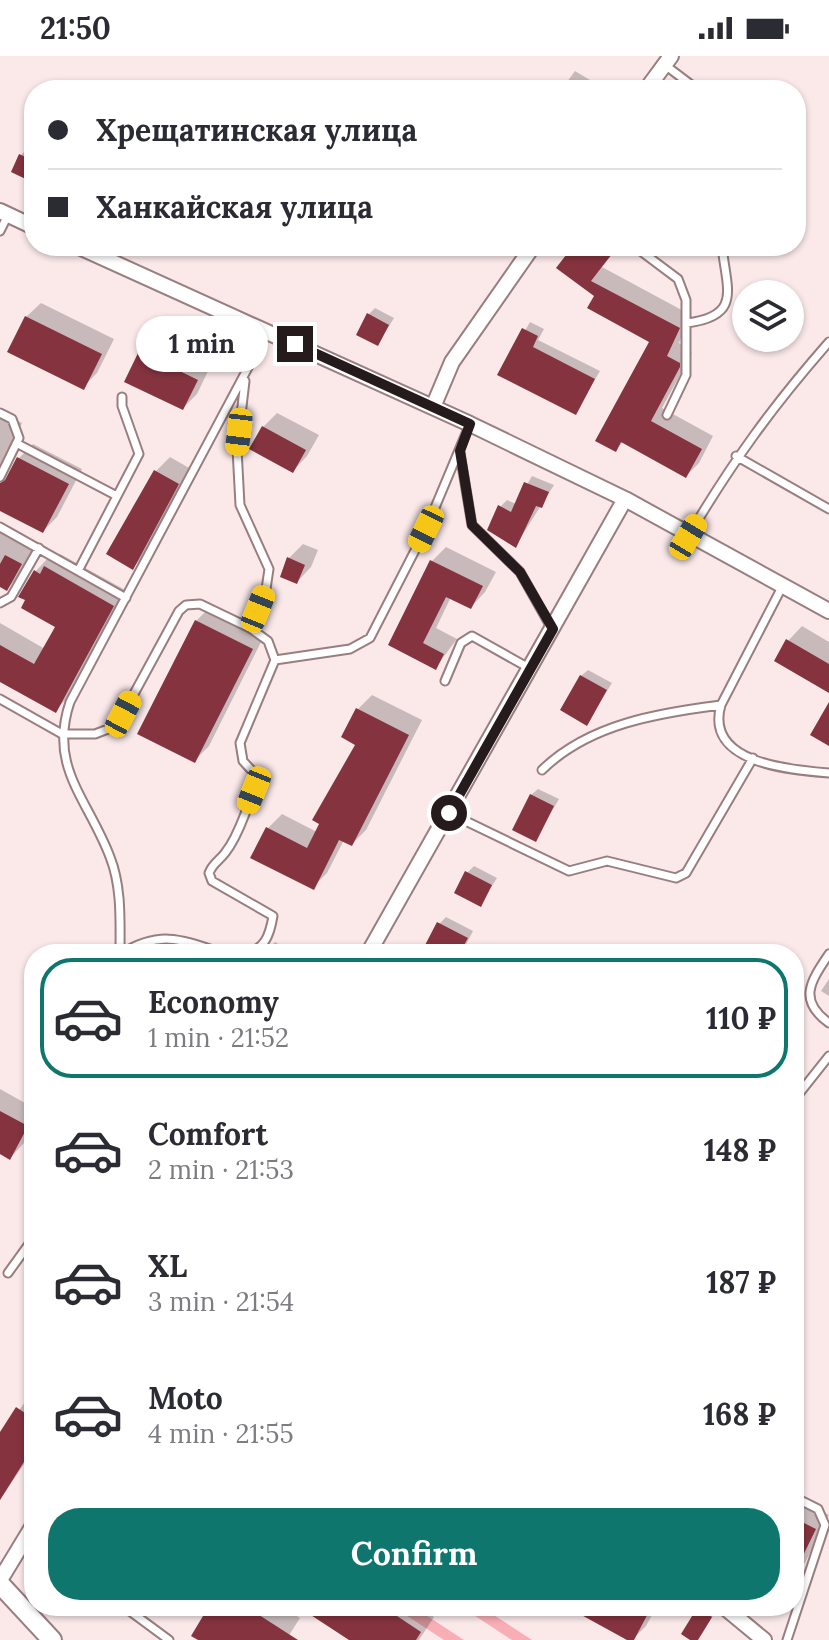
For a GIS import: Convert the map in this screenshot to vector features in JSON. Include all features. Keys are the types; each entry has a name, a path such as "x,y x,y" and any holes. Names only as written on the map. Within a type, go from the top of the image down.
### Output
{"street":[{"path":"651,80 663,59"},
{"path":"4,213 24,222"},
{"path":"99,256 470,424 625,499 688,537 829,611"},
{"path":"433,407 452,362 526,256"},
{"path":"374,944 625,499"},
{"path":"24,1541 0,1582 24,1609"},
{"path":"30,1616 52,1640"},
{"path":"735,1616 764,1640"}],"lane":[{"path":"663,59 687,80"},
{"path":"0,231 4,213"},
{"path":"647,256 678,279 686,300 686,375 667,415"},
{"path":"687,323 711,320 724,308 729,290 724,256"},
{"path":"120,944 121,907 111,859 64,762 62,734 70,702 267,332"},
{"path":"688,537 736,456 771,408 829,342"},
{"path":"246,374 237,449 240,505 269,569 266,589 250,628"},
{"path":"78,571 139,454 122,406 122,397"},
{"path":"0,413 12,419 19,429 18,444 0,477"},
{"path":"275,660 323,656 350,649 370,638 426,529 470,424"},
{"path":"18,444 117,496"},
{"path":"460,451 472,525 520,572 553,629"},
{"path":"736,456 829,509"},
{"path":"0,527 126,598"},
{"path":"0,603 11,597 39,548"},
{"path":"782,587 721,705 717,725 729,747 753,758 786,769 829,773"},
{"path":"0,699 62,734 95,734 108,729 123,714 179,611 186,605 200,604 250,628 268,641 275,660 240,743 243,761 254,773 254,790 225,853 213,864 209,873 212,881 273,916 270,934 264,944"},
{"path":"445,681 461,643 472,636 529,668"},
{"path":"542,770 554,758 588,739 650,713 721,705"},
{"path":"449,813 569,871 607,861 676,878 686,873 753,758"},
{"path":"138,944 174,937 195,944"},
{"path":"829,954 816,974 809,999 813,1009 829,1023"},
{"path":"804,1087 829,1056"},
{"path":"8,1273 24,1251"},
{"path":"804,1502 818,1509 825,1525 804,1589"},
{"path":"137,1616 169,1640"},
{"path":"787,1640 795,1616"}],"shaded area":[{"path":"407,1616 427,1616 464,1640 444,1640"},
{"path":"475,1616 495,1616 532,1640 512,1640"}],"building":[{"path":"19,154 24,156 24,178 11,172"},
{"path":"565,256 610,256 591,281 680,328 667,356 680,363 680,367 651,421 702,449 686,478 621,442 616,452 595,441 649,342 587,308 594,296 556,268"},
{"path":"367,313 389,325 378,346 356,335"},
{"path":"25,316 102,354 84,390 7,352"},
{"path":"522,328 538,336 533,347 595,379 576,415 497,375"},
{"path":"139,351 198,380 183,410 124,382"},
{"path":"262,426 306,450 293,473 249,449"},
{"path":"17,457 69,484 43,533 0,511 0,483 5,480"},
{"path":"154,470 179,484 133,570 106,554"},
{"path":"524,482 549,492 542,508 536,506 516,548 487,530 498,505 511,512"},
{"path":"5,555 22,564 7,591 0,587 0,564"},
{"path":"287,557 305,565 297,584 280,577"},
{"path":"430,560 483,586 471,609 446,597 423,643 444,654 436,670 388,645"},
{"path":"44,566 114,606 56,713 0,682 0,645 34,664 55,627 21,608 25,600 18,597 34,570 40,574"},
{"path":"195,620 253,649 195,763 137,734"},
{"path":"786,639 829,664 829,693 774,661"},
{"path":"580,675 607,690 587,726 560,710"},
{"path":"829,702 829,746 810,735"},
{"path":"356,708 409,735 352,846 339,840 314,890 250,858 266,827 307,848 319,824 312,820 355,745 341,737"},
{"path":"530,794 554,806 536,842 512,830"},
{"path":"465,871 492,885 481,907 454,893"},
{"path":"437,922 468,938 465,944 426,944"},
{"path":"0,1111 24,1124 24,1134 10,1160 0,1154"},
{"path":"16,1407 24,1412 24,1462 0,1500 0,1432"},
{"path":"804,1523 816,1529 804,1554"},
{"path":"203,1616 261,1616 298,1640 198,1640 191,1636"},
{"path":"312,1616 397,1616 421,1632 416,1640 349,1640"},
{"path":"583,1616 647,1616 634,1640 627,1640"},
{"path":"692,1616 712,1617 698,1640 690,1640 681,1634"}],"route":[{"path":"295,344 470,424 460,451 472,525 520,572 553,629 449,813"}]}
